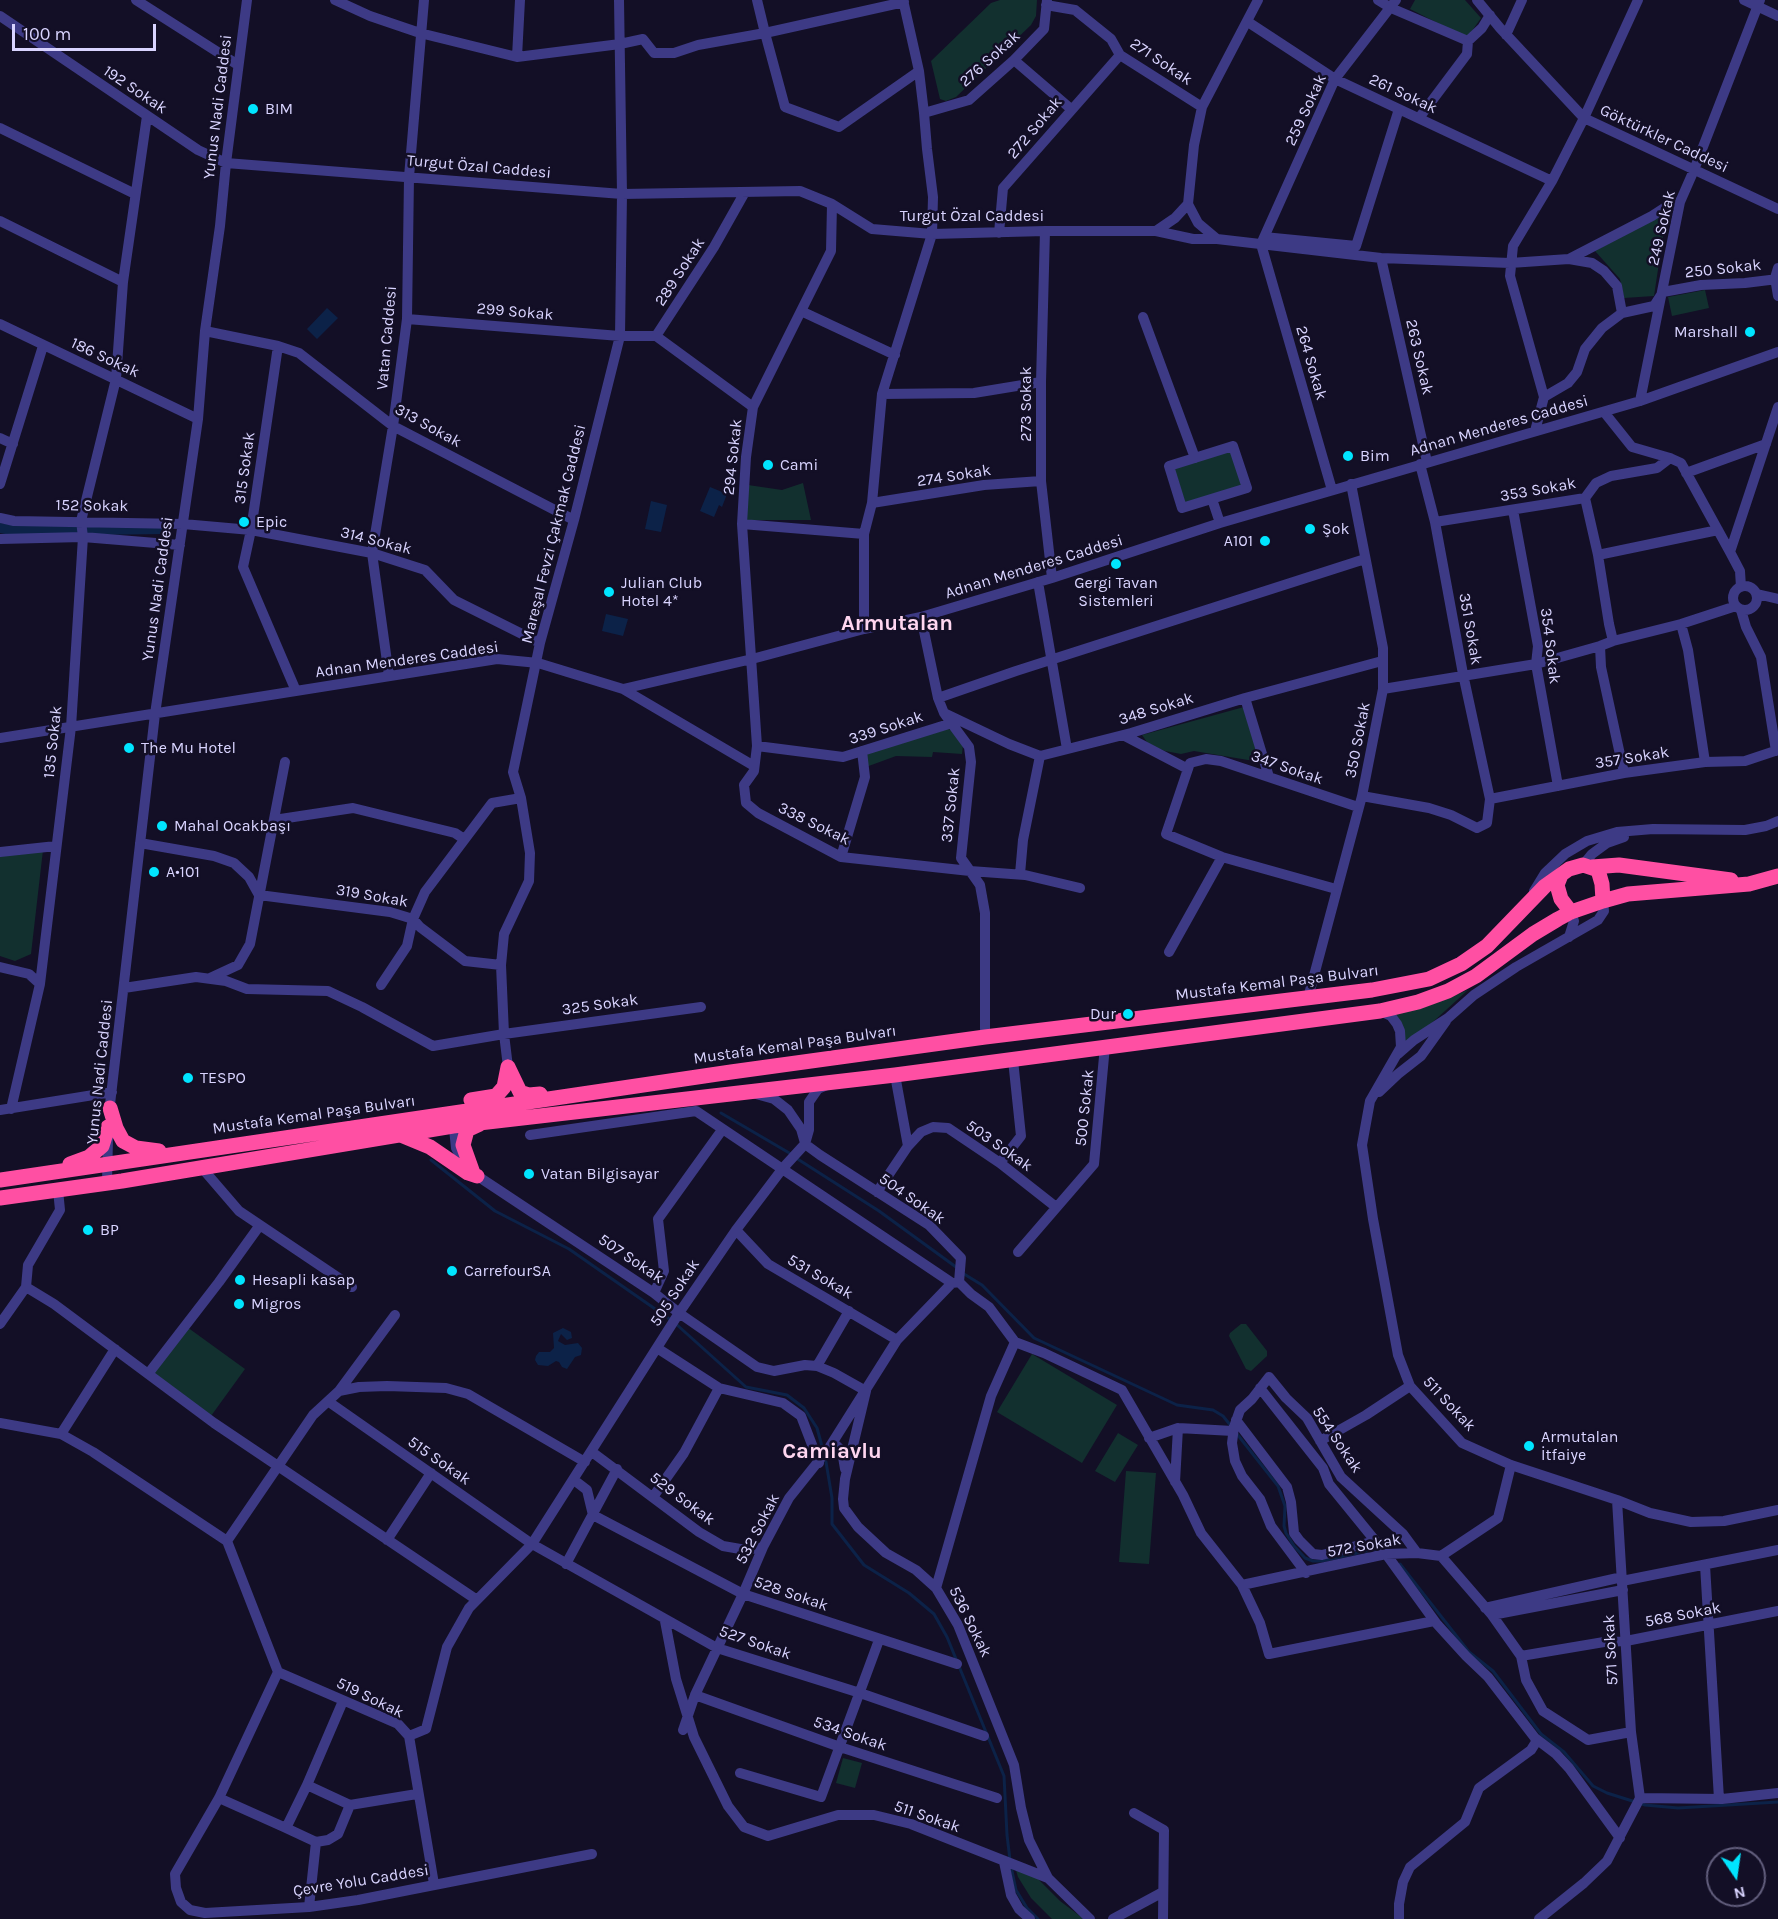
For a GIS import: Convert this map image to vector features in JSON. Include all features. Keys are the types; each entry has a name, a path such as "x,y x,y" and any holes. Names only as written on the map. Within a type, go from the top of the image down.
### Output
{"highway":[{"path":"1749,884 1717,877 1668,873 1618,865 1569,869 1561,875 1557,885 1561,899 1571,912 1603,900 1628,894 1749,884 1778,876"},
{"path":"1587,866 1598,870 1603,900"},
{"name":"Mustafa Kemal Paşa Bulvarı","path":"0,1198 202,1168 398,1134 453,1120 648,1084 984,1037 1372,990 1429,979 1461,964 1486,946 1545,886 1561,875"},
{"name":"Mustafa Kemal Paşa Bulvarı","path":"0,1180 370,1124 453,1120 484,1123 895,1075 1380,1011 1418,1002 1448,991 1476,976 1533,934 1571,912"},
{"path":"508,1067 520,1092 529,1095 648,1084"},
{"path":"370,1124 432,1106 496,1096 504,1087 508,1067"},
{"path":"110,1108 123,1141 135,1148 151,1152 207,1149"},
{"path":"475,1174 463,1145 464,1138 467,1130 484,1123"},
{"path":"24,1176 69,1165 89,1157 102,1146 108,1127"},
{"path":"398,1134 430,1147 468,1173 475,1174"}],"street":[{"path":"136,0 238,65"},
{"name":"Yunus Nadi Caddesi","path":"108,1183 108,1127 155,714 198,419 205,331 247,0"},
{"path":"336,0 370,16 420,33 517,57 643,39 654,53 674,53 698,45 765,33 904,1 919,70 933,197 932,234 882,394 872,503 864,534 864,629"},
{"name":"Vatan Caddesi","path":"389,676 372,552 393,426 407,319 409,177 424,0"},
{"path":"517,57 520,0"},
{"name":"Mareşal Fevzi Çakmak Caddesi","path":"508,1067 501,965 504,934 529,881 530,853 521,798 513,772 538,663 540,643 574,520 620,336 622,194 619,0"},
{"path":"757,0 785,107 839,127 919,70"},
{"path":"1217,239 1198,223 1188,204 1194,145 1202,107 1258,0"},
{"path":"1378,0 1393,4 1468,41"},
{"name":"Göktürkler Caddesi","path":"1477,0 1506,35 1584,118 1778,209"},
{"path":"1506,35 1522,0"},
{"path":"1534,431 1544,397 1510,276 1513,246 1552,181 1584,118 1638,0"},
{"path":"1744,0 1759,4 1778,16"},
{"name":"271 Sokak","path":"1046,2 1075,10 1111,39 1120,55 1202,107"},
{"name":"276 Sokak","path":"924,113 969,100 1014,60 1044,29 1046,2"},
{"name":"259 Sokak","path":"1263,240 1335,79 1393,4"},
{"name":"249 Sokak","path":"1640,401 1680,202 1759,4"},
{"path":"1419,118 1467,54 1468,41 1482,28 1490,15"},
{"name":"192 Sokak","path":"0,16 198,150 226,163"},
{"name":"261 Sokak","path":"1248,22 1335,79 1552,181"},
{"name":"272 Sokak","path":"999,233 1003,188 1120,55"},
{"path":"1014,60 1071,109"},
{"path":"1263,240 1356,246 1399,109"},
{"name":"135 Sokak","path":"6,1109 40,984 71,727 82,529 116,379 123,282 147,116"},
{"path":"0,128 135,194"},
{"name":"Turgut Özal Caddesi","path":"226,163 622,194 800,191 832,204 872,229 932,234 1156,231 1193,239 1263,240 1381,258 1510,263 1569,259"},
{"name":"289 Sokak","path":"656,336 714,247 745,192"},
{"path":"1569,259 1652,216 1672,203 1680,202"},
{"name":"294 Sokak","path":"757,746 742,524 746,457 753,407 831,251 832,204"},
{"path":"1156,231 1175,218 1188,204"},
{"path":"0,221 123,282"},
{"name":"273 Sokak","path":"1045,231 1041,481 1052,578"},
{"name":"264 Sokak","path":"1263,240 1332,490"},
{"name":"263 Sokak","path":"1381,258 1424,463"},
{"path":"1569,259 1592,263 1604,271 1617,286 1622,313"},
{"path":"1777,275 1778,296"},
{"name":"250 Sokak","path":"1544,397 1568,383 1577,372 1585,349 1602,328 1622,313 1654,306 1663,292 1701,285 1745,283 1777,275"},
{"path":"801,311 895,355"},
{"path":"1143,317 1195,458"},
{"name":"299 Sokak","path":"407,319 620,336"},
{"name":"186 Sokak","path":"0,324 198,419"},
{"name":"313 Sokak","path":"205,331 278,346 298,353 393,426 574,520"},
{"path":"620,336 656,336 753,407"},
{"path":"0,484 44,346"},
{"name":"315 Sokak","path":"278,346 251,530 243,567 296,691"},
{"name":"Adnan Menderes Caddesi","path":"0,738 497,659 538,663 623,689 921,617 1052,578 1220,523 1640,401 1778,352"},
{"path":"882,394 974,393 1041,382"},
{"path":"1730,552 1771,438 1778,407"},
{"path":"1604,412 1632,447 1681,463 1740,571 1741,587"},
{"path":"0,438 13,444"},
{"path":"1686,472 1771,438"},
{"path":"1233,446 1247,488 1212,499 1182,508 1169,466 1233,446"},
{"name":"353 Sokak","path":"1436,522 1585,498 1596,483 1611,476 1657,468 1670,458"},
{"name":"351 Sokak","path":"1424,463 1463,674 1490,799"},
{"name":"274 Sokak","path":"872,503 927,496 984,485 1041,481"},
{"name":"350 Sokak","path":"1308,998 1362,796 1383,689 1383,648 1351,484"},
{"path":"1585,498 1598,555 1613,641"},
{"path":"1212,499 1220,523"},
{"name":"354 Sokak","path":"1513,510 1538,646 1536,664 1558,786"},
{"name":"152 Sokak","path":"0,518 180,545"},
{"name":"314 Sokak","path":"183,524 251,530 372,552 425,570 454,600 540,643"},
{"name":"152 Sokak","path":"0,539 82,529 183,524"},
{"path":"742,524 864,534"},
{"path":"1598,555 1718,530"},
{"path":"938,698 1365,559"},
{"path":"1038,582 1067,749"},
{"path":"1777,751 1761,657 1733,599 1735,591 1748,586 1757,594 1778,599"},
{"path":"1383,689 1463,674 1536,664 1739,608 1750,609 1756,603 1757,594"},
{"name":"337 Sokak","path":"921,617 938,698 944,713 969,747 971,759 961,858 980,885 985,914 984,1037"},
{"path":"1681,624 1688,650 1706,762"},
{"path":"1600,646 1601,667 1624,774"},
{"name":"348 Sokak","path":"1040,756 1123,735 1245,698 1382,661"},
{"path":"623,689 754,766"},
{"path":"1245,698 1269,777"},
{"path":"944,713 1040,756 1023,840 1020,874"},
{"name":"339 Sokak","path":"757,746 843,757 952,723"},
{"path":"1123,735 1188,769 1166,834 1222,857 1336,889"},
{"name":"338 Sokak","path":"757,746 754,771 744,785 746,803 758,813 841,857 1020,874 1080,888"},
{"path":"841,857 865,777 862,751"},
{"name":"357 Sokak","path":"1490,799 1624,774 1706,762 1745,761 1777,751"},
{"name":"347 Sokak","path":"1188,769 1190,763 1206,759 1221,761 1358,807"},
{"path":"124,988 196,976 210,978 238,965 250,944 285,762"},
{"path":"1362,796 1429,808 1451,815 1477,828 1486,823 1490,799"},
{"path":"381,985 407,946 413,919 425,892 464,839 492,803 521,798"},
{"path":"273,820 353,808 455,833 464,839"},
{"path":"1521,911 1545,873 1565,854 1587,841 1617,832 1653,829 1745,830 1778,821"},
{"path":"1587,866 1592,854 1619,838 1714,829"},
{"path":"141,843 214,856 234,863 249,877 259,895"},
{"path":"0,852 56,846"},
{"path":"1561,875 1560,864 1565,854"},
{"path":"1169,952 1222,857"},
{"name":"319 Sokak","path":"259,895 390,912 413,919 420,927 465,961 501,965"},
{"name":"511 Sokak","path":"1603,900 1604,910 1598,920 1499,978 1474,995 1448,1018 1414,1040 1398,1054 1370,1101 1362,1145 1398,1355 1410,1386 1462,1443 1511,1465 1650,1513 1691,1522 1724,1521 1778,1510"},
{"path":"1569,937 1574,921 1571,912"},
{"path":"0,967 29,974 40,984"},
{"name":"325 Sokak","path":"210,978 247,989 328,991 433,1046 701,1007"},
{"path":"1380,1011 1390,1016 1400,1031 1401,1047 1398,1054"},
{"name":"511 Sokak","path":"1370,1101 1421,1056 1448,1018"},
{"name":"500 Sokak","path":"1018,1252 1094,1164 1105,1046"},
{"path":"1000,1163 1022,1136 1013,1060"},
{"path":"895,1075 908,1146"},
{"path":"806,1144 809,1130 809,1102 818,1089 833,1082"},
{"path":"6,1109 112,1092"},
{"path":"740,1092 763,1095 781,1104 801,1129 806,1144"},
{"path":"530,1135 696,1112 956,1282 989,1307 1015,1342 1054,1357 1122,1390 1175,1482 1201,1533 1242,1585 1260,1623 1269,1654 1434,1622"},
{"name":"507 Sokak","path":"453,1120 456,1148 462,1161 475,1174 654,1293 757,1367 774,1371 804,1365 817,1366 866,1391"},
{"name":"503 Sokak","path":"877,1192 908,1146 921,1132 933,1127 948,1128 1000,1163 1056,1207"},
{"path":"654,1293 664,1271 658,1219 722,1130"},
{"name":"505 Sokak","path":"532,1544 679,1313 736,1230 783,1168 806,1144"},
{"name":"504 Sokak","path":"806,1144 928,1225 962,1258 956,1282"},
{"path":"202,1168 239,1211 352,1287"},
{"path":"0,1324 26,1287 28,1265 60,1210 58,1190"},
{"path":"148,1374 260,1225"},
{"name":"531 Sokak","path":"736,1230 768,1264 897,1340"},
{"name":"532 Sokak","path":"682,1730 695,1695 763,1547 789,1498 819,1463 897,1340 956,1282"},
{"path":"26,1287 54,1304 214,1423 477,1600"},
{"path":"817,1366 849,1311"},
{"path":"227,1541 314,1415 339,1391 394,1315"},
{"name":"536 Sokak","path":"1015,1342 991,1396 936,1588 958,1624 1014,1765 1029,1840 1048,1878"},
{"path":"657,1348 718,1389 783,1403 801,1416 819,1463"},
{"path":"61,1434 115,1349"},
{"name":"554 Sokak","path":"1260,1388 1269,1377 1286,1398 1307,1418 1341,1477 1403,1534 1417,1553"},
{"path":"339,1391 359,1387 387,1386 446,1388 468,1394 585,1462"},
{"path":"1320,1441 1366,1415 1410,1386"},
{"path":"1306,1572 1271,1526 1260,1499 1242,1476 1236,1461 1232,1443 1240,1410 1260,1388 1323,1468 1329,1484 1386,1554 1434,1622 1488,1677 1535,1738 1556,1754 1569,1768 1620,1838"},
{"path":"653,1497 684,1453 718,1389"},
{"path":"866,1391 845,1479 844,1508 858,1527 886,1553 916,1570 936,1588"},
{"name":"515 Sokak","path":"329,1402 532,1544"},
{"path":"0,1423 61,1434 93,1452 227,1541 278,1672 219,1798 316,1842 328,1840 338,1833 350,1805"},
{"path":"1149,1438 1178,1428 1235,1426"},
{"path":"1235,1426 1287,1487 1294,1533 1313,1554 1322,1555 1375,1541"},
{"path":"1175,1482 1178,1428"},
{"path":"829,1448 837,1446 842,1451 845,1479"},
{"name":"529 Sokak","path":"592,1452 699,1532 723,1546 746,1550 763,1547"},
{"path":"1511,1465 1498,1518 1441,1556 1521,1656 1526,1680 1542,1711 1588,1740 1631,1732"},
{"path":"566,1564 617,1469"},
{"path":"387,1540 430,1473"},
{"path":"574,1480 587,1490 593,1515"},
{"name":"571 Sokak","path":"1617,1500 1631,1732 1638,1801"},
{"name":"528 Sokak","path":"593,1515 743,1594 957,1664"},
{"path":"409,1737 426,1729 447,1647 470,1608 532,1544"},
{"name":"527 Sokak","path":"532,1544 717,1648 860,1693 984,1736"},
{"path":"1488,1612 1778,1550"},
{"name":"572 Sokak","path":"1242,1585 1386,1554 1417,1553 1441,1556"},
{"path":"1705,1565 1719,1799"},
{"name":"568 Sokak","path":"1521,1656 1604,1642 1626,1641 1778,1611"},
{"name":"511 Sokak","path":"666,1621 676,1678 694,1737 728,1806 744,1827 768,1836 838,1815 874,1815 911,1824 1048,1878 1090,1919"},
{"path":"740,1773 821,1797 879,1640"},
{"name":"519 Sokak","path":"278,1672 398,1724 409,1737 434,1884"},
{"name":"534 Sokak","path":"695,1695 840,1747 998,1798"},
{"path":"286,1828 343,1701"},
{"path":"1399,1919 1403,1882 1410,1867 1465,1822 1479,1788 1531,1750 1536,1742 1535,1738"},
{"path":"307,1785 350,1805 417,1794"},
{"path":"1539,1919 1607,1861 1638,1801 1719,1799 1778,1793"},
{"name":"Çevre Yolu Caddesi","path":"219,1798 175,1874 176,1888 181,1902 190,1910 205,1913 309,1907 358,1900 592,1854"},
{"path":"1134,1813 1164,1830 1163,1919"},
{"path":"309,1907 316,1842"},
{"path":"1009,1863 1011,1895 1019,1909 1030,1919"},
{"path":"1113,1919 1163,1892"}],"green space":[{"path":"1000,0 1037,0 1036,16 1031,25 956,97 946,101 940,99 931,61 991,3"},
{"path":"1415,0 1465,0 1481,18 1467,38 1410,9"},
{"path":"1667,210 1654,296 1624,298 1620,279 1595,251"},
{"path":"1705,290 1709,308 1672,316 1668,297"},
{"path":"1231,447 1244,486 1183,506 1170,468"},
{"path":"803,483 811,520 745,520 748,485 782,490"},
{"path":"1244,707 1260,762 1194,751 1181,754 1165,751 1149,745 1142,735"},
{"path":"945,728 957,732 963,745 962,754 933,752 932,757 896,756 866,767 864,752"},
{"path":"43,850 31,954 15,961 0,956 0,853"},
{"path":"1468,990 1405,1046 1394,1014 1428,1006"},
{"path":"1241,1324 1246,1324 1267,1351 1267,1356 1251,1371 1246,1369 1229,1336"},
{"path":"187,1327 245,1369 211,1416 153,1375"},
{"path":"1032,1354 1117,1405 1082,1463 997,1412"},
{"path":"1118,1433 1138,1445 1115,1482 1095,1471"},
{"path":"1126,1471 1156,1473 1149,1564 1119,1562"},
{"path":"843,1758 862,1763 855,1788 836,1783"},
{"path":"1014,1864 1030,1871 1060,1901 1084,1919 1052,1919 1031,1898 1018,1877"}],"water":[{"path":"327,308 338,318 317,339 307,329"},
{"path":"710,487 727,494 722,507 719,505 714,517 700,511"},
{"path":"651,501 667,505 661,532 645,529"},
{"path":"606,614 628,619 623,636 602,631"},
{"path":"563,1328 571,1332 572,1338 567,1340 561,1334 558,1341 565,1345 578,1343 582,1348 581,1355 575,1357 567,1369 556,1361 548,1366 538,1365 535,1360 536,1356 539,1352 550,1352 554,1348 553,1333"}],"waterway":[{"path":"0,528 16,531 165,529"},
{"path":"721,1113 791,1154"},
{"path":"796,1158 879,1211 956,1267"},
{"path":"431,1160 495,1211 569,1249 671,1320"},
{"path":"964,1274 982,1285 1034,1338 1177,1405 1213,1410 1223,1416 1231,1426"},
{"path":"676,1324 746,1387 787,1395 804,1408 817,1428 823,1450"},
{"path":"1237,1434 1278,1486 1285,1506 1286,1533 1305,1558 1322,1561 1377,1550"},
{"path":"825,1456 832,1498 832,1524 864,1565 909,1593 934,1614 947,1637 1004,1776 1010,1860"},
{"path":"1400,1564 1469,1652 1493,1671 1541,1734 1564,1752 1593,1786 1645,1805 1678,1808 1778,1802"},
{"path":"1011,1866 1016,1890 1027,1908 1038,1919"}],"place":[{"name":"BIM","path":"253,109"},
{"name":"Marshall","path":"1750,332"},
{"name":"Bim","path":"1348,456"},
{"name":"Cami","path":"768,465"},
{"name":"Epic","path":"244,522"},
{"name":"Şok","path":"1310,529"},
{"name":"A101","path":"1265,541"},
{"name":"Gergi Tavan Sistemleri","path":"1116,564"},
{"name":"Julian Club Hotel 4*","path":"609,592"},
{"name":"The Mu Hotel","path":"129,748"},
{"name":"Mahal Ocakbaşı","path":"162,826"},
{"name":"A•101","path":"154,872"},
{"name":"Dur","path":"1128,1014"},
{"name":"TESPO","path":"188,1078"},
{"name":"Vatan Bilgisayar","path":"529,1174"},
{"name":"BP","path":"88,1230"},
{"name":"CarrefourSA","path":"452,1271"},
{"name":"Hesapli kasap","path":"240,1280"},
{"name":"Migros","path":"239,1304"},
{"name":"Armutalan İtfaiye","path":"1529,1446"}],"district":[{"name":"Armutalan","path":"897,624"},
{"name":"Camiavlu","path":"832,1452"}]}
